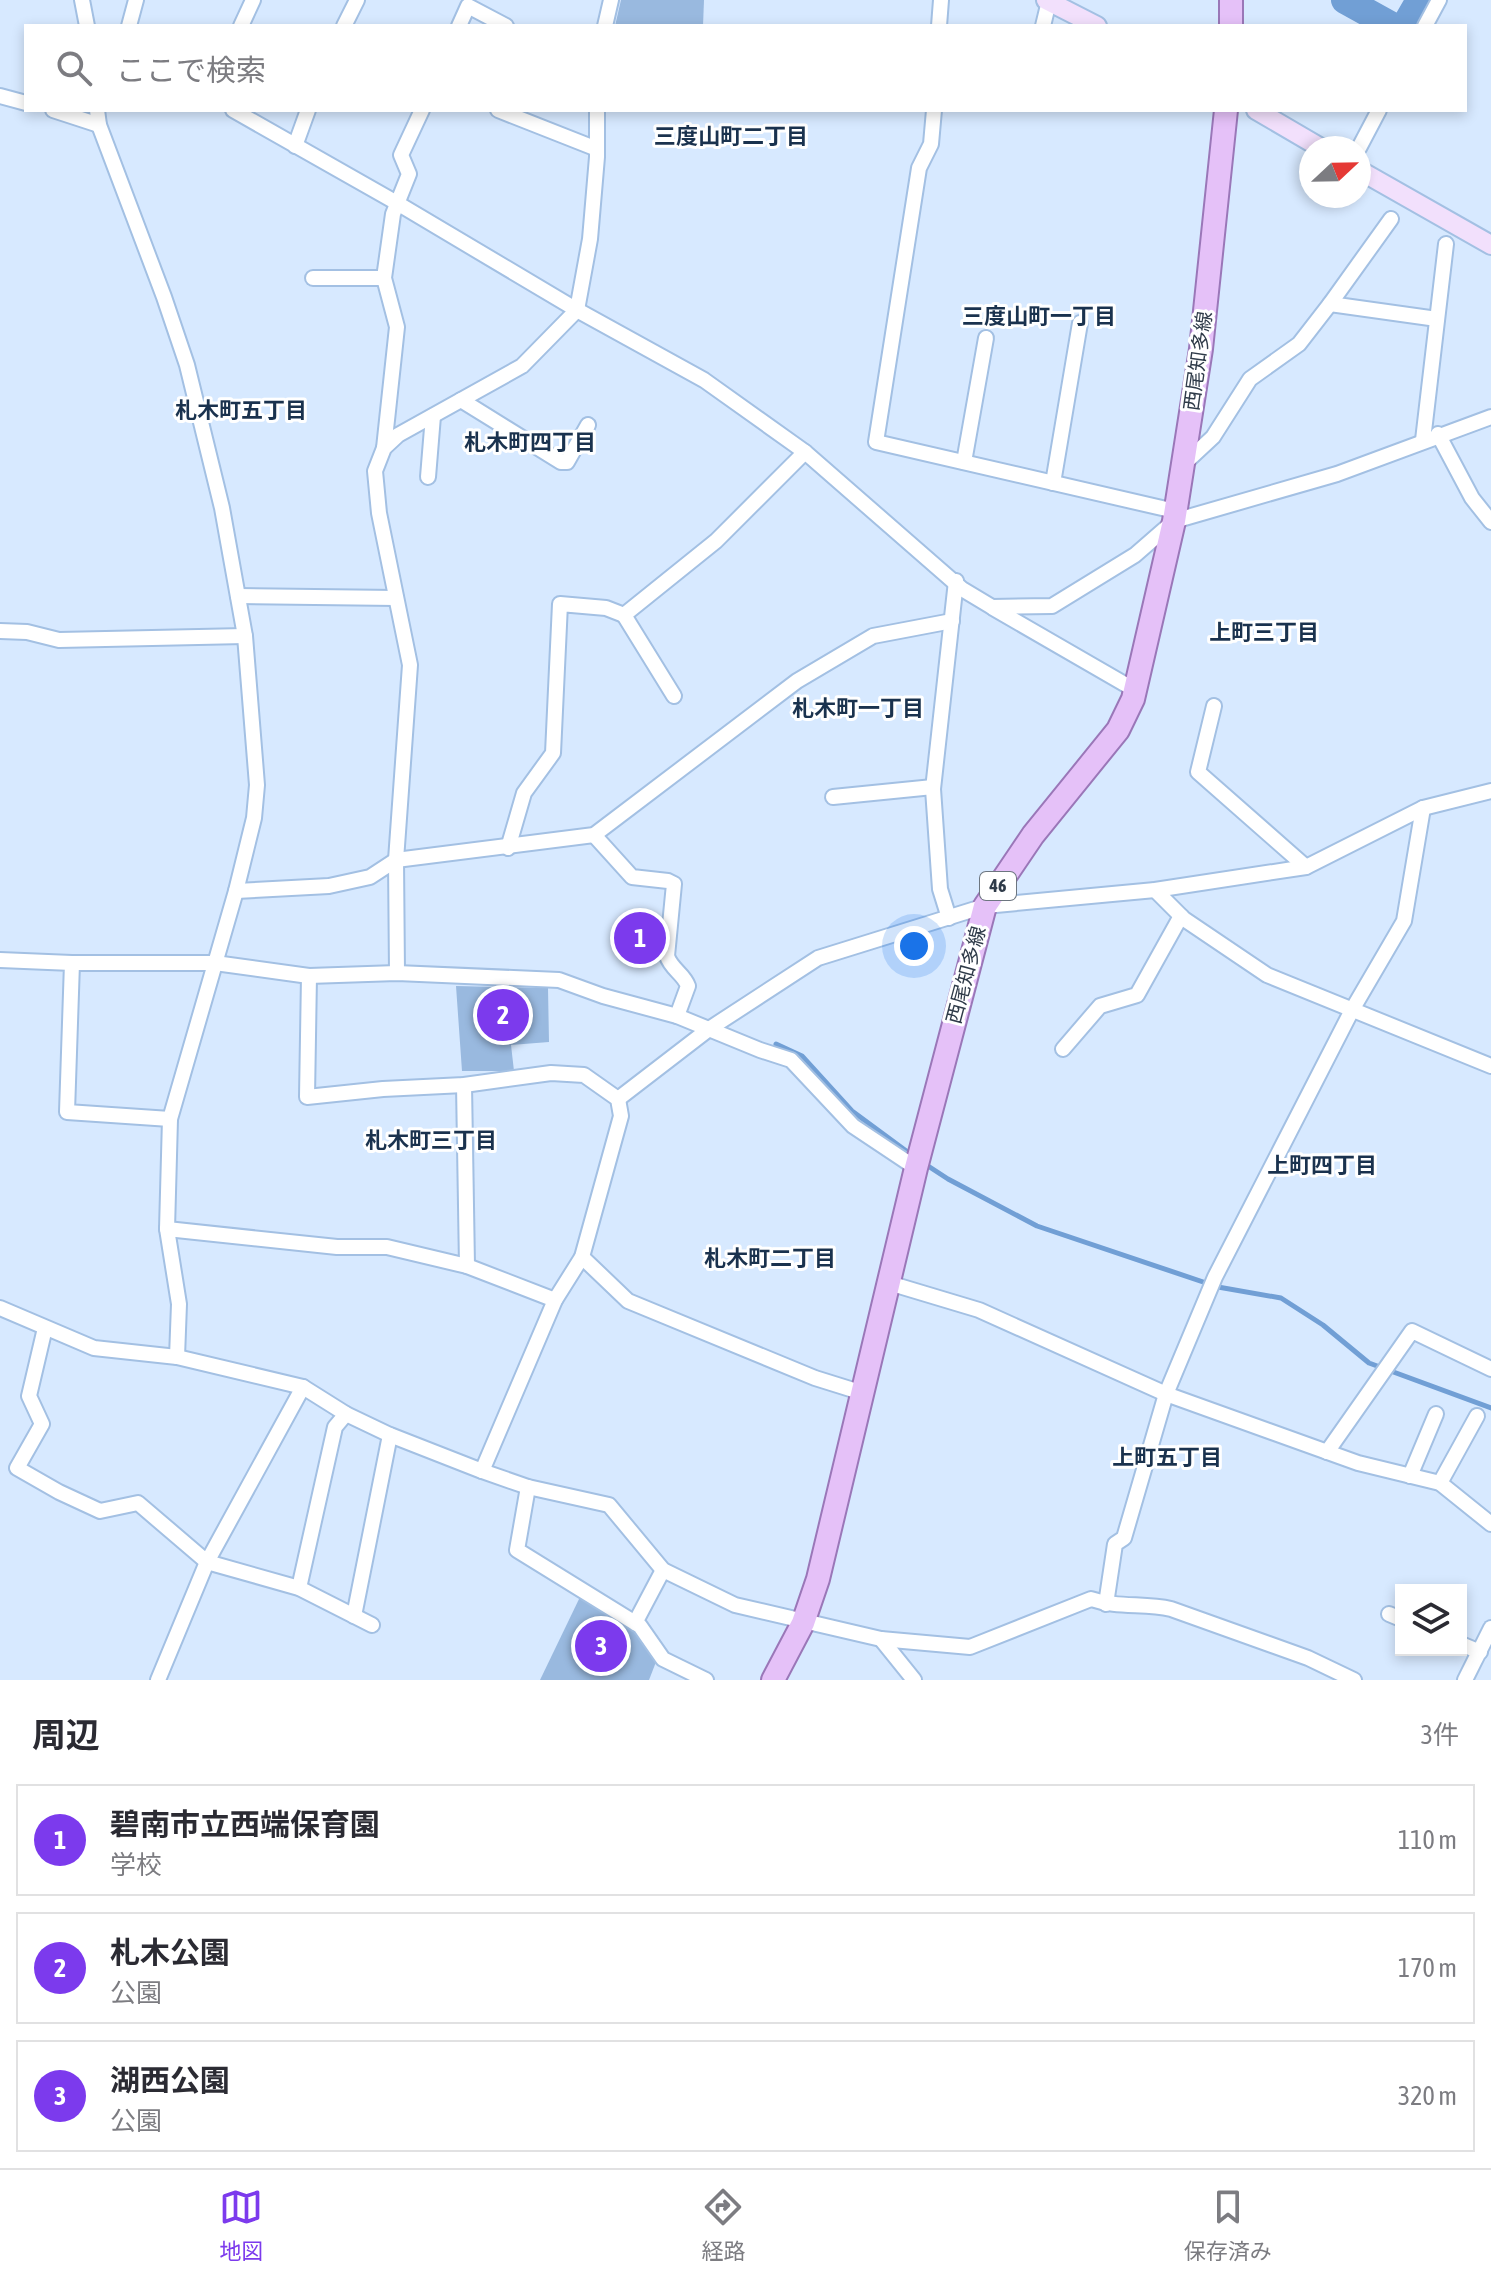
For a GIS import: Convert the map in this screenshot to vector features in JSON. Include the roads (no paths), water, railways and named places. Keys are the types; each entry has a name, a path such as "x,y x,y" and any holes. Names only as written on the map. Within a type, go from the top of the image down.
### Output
{"main road":[{"path":"1231,0 1231,24"},
{"path":"1048,1 1093,24"},
{"name":"西尾知多線","path":"773,1680 803,1623 818,1579 916,1168 985,906 1033,835 1118,730 1135,690 1175,516 1201,349 1226,112"},
{"path":"1259,112 1300,136"},
{"path":"1371,177 1491,245"}],"street":[{"path":"82,0 87,24"},
{"path":"130,24 136,0"},
{"path":"242,24 253,0"},
{"path":"345,24 357,0"},
{"path":"605,24 611,0"},
{"path":"939,24 941,0"},
{"path":"1426,24 1439,0"},
{"path":"1043,24 1048,1"},
{"path":"460,24 468,6 502,24"},
{"path":"0,96 24,102"},
{"path":"66,112 98,117 164,297 187,365 222,508 245,636 257,785 254,818 170,1119 167,1229 179,1304 177,1357"},
{"path":"236,112 577,310 704,380 805,452 962,589 1135,690"},
{"path":"295,146 307,112"},
{"path":"397,973 396,860 410,665 379,513 375,471 384,448 397,327 384,278 393,214 409,174 401,155 421,112"},
{"path":"503,112 597,149"},
{"path":"384,448 398,435 507,377 522,366 577,310 590,239 597,112"},
{"path":"934,112 931,144 919,168 876,442 1053,483 1175,516 1337,474 1490,415"},
{"path":"1365,136 1378,112"},
{"path":"1183,465 1213,437 1250,379 1299,344 1391,219"},
{"path":"1423,440 1446,244"},
{"path":"313,278 384,278"},
{"path":"1330,304 1437,319"},
{"path":"1053,483 1080,323"},
{"path":"964,462 986,338"},
{"path":"461,400 561,462 567,462 588,425"},
{"path":"428,477 433,416"},
{"path":"1438,434 1472,498 1491,522"},
{"path":"624,615 716,541 805,452"},
{"path":"992,607 1052,606 1135,555 1175,516"},
{"path":"949,918 940,889 933,787 956,581"},
{"path":"238,596 396,598"},
{"path":"508,848 524,793 553,753 560,604 606,608 624,615 674,696"},
{"path":"236,891 329,886 370,877 396,860 594,835 797,681 873,636 952,621"},
{"path":"0,631 27,632 59,640 245,636"},
{"path":"1214,706 1198,772 1306,867"},
{"path":"833,797 933,787"},
{"path":"618,1099 709,1029 818,958 985,906 1155,890 1306,867 1423,808 1491,791"},
{"path":"1106,1604 1115,1544 1124,1538 1166,1394 1215,1277 1352,1010 1404,921 1423,808"},
{"path":"594,835 632,877 674,884 667,956 669,964 688,986 677,1016"},
{"path":"1155,890 1181,916 1267,975 1491,1066"},
{"path":"1063,1049 1100,1006 1137,995 1181,916"},
{"path":"0,960 215,963 309,976 397,973 559,980 603,996 677,1016 791,1060 853,1126 916,1168"},
{"path":"72,963 67,1112 170,1119"},
{"path":"309,976 307,1097 464,1085 551,1073 584,1075 618,1099 621,1116 582,1257 555,1300 482,1471"},
{"path":"464,1085 467,1266"},
{"path":"167,1229 337,1247 387,1247 467,1266 555,1300"},
{"path":"582,1257 628,1301 815,1378 863,1393"},
{"path":"889,1283 979,1310 1166,1394 1358,1463 1440,1483 1491,1524"},
{"path":"0,1308 94,1348 177,1357 303,1387 346,1414 390,1435 482,1471 528,1487 609,1505 663,1570 735,1605 881,1639 970,1647 1091,1599 1106,1604 1147,1604 1171,1609 1308,1658 1354,1680"},
{"path":"45,1328 29,1396 42,1424 17,1468 100,1511 138,1503 207,1562 299,1588 372,1625"},
{"path":"1327,1452 1412,1331 1491,1369"},
{"path":"158,1680 207,1562 303,1387"},
{"path":"299,1588 335,1427 346,1414"},
{"path":"1410,1476 1436,1414"},
{"path":"1440,1483 1477,1416"},
{"path":"354,1616 390,1435"},
{"path":"528,1487 517,1550 635,1623 663,1659 706,1680"},
{"path":"635,1623 663,1570"},
{"path":"1465,1680 1491,1628"},
{"path":"881,1639 914,1680"},
{"path":"1467,1647 1480,1652"}],"waterway":[{"path":"1345,0 1388,24"},
{"path":"1406,24 1420,0"},
{"path":"776,1044 802,1056 852,1111 913,1156"},
{"path":"925,1164 1037,1226 1218,1287 1281,1298 1323,1325 1369,1363 1491,1408"}],"place":[{"name":"碧南市立西端保育園","path":"640,938"},
{"name":"札木公園","path":"503,1015"},
{"name":"湖西公園","path":"601,1646"}],"district":[{"name":"三度山町二丁目","path":"731,136"},
{"name":"三度山町一丁目","path":"1039,316"},
{"name":"札木町五丁目","path":"241,410"},
{"name":"札木町四丁目","path":"530,442"},
{"name":"上町三丁目","path":"1264,632"},
{"name":"札木町一丁目","path":"858,708"},
{"name":"札木町三丁目","path":"431,1140"},
{"name":"上町四丁目","path":"1322,1165"},
{"name":"札木町二丁目","path":"770,1258"},
{"name":"上町五丁目","path":"1167,1457"}]}
